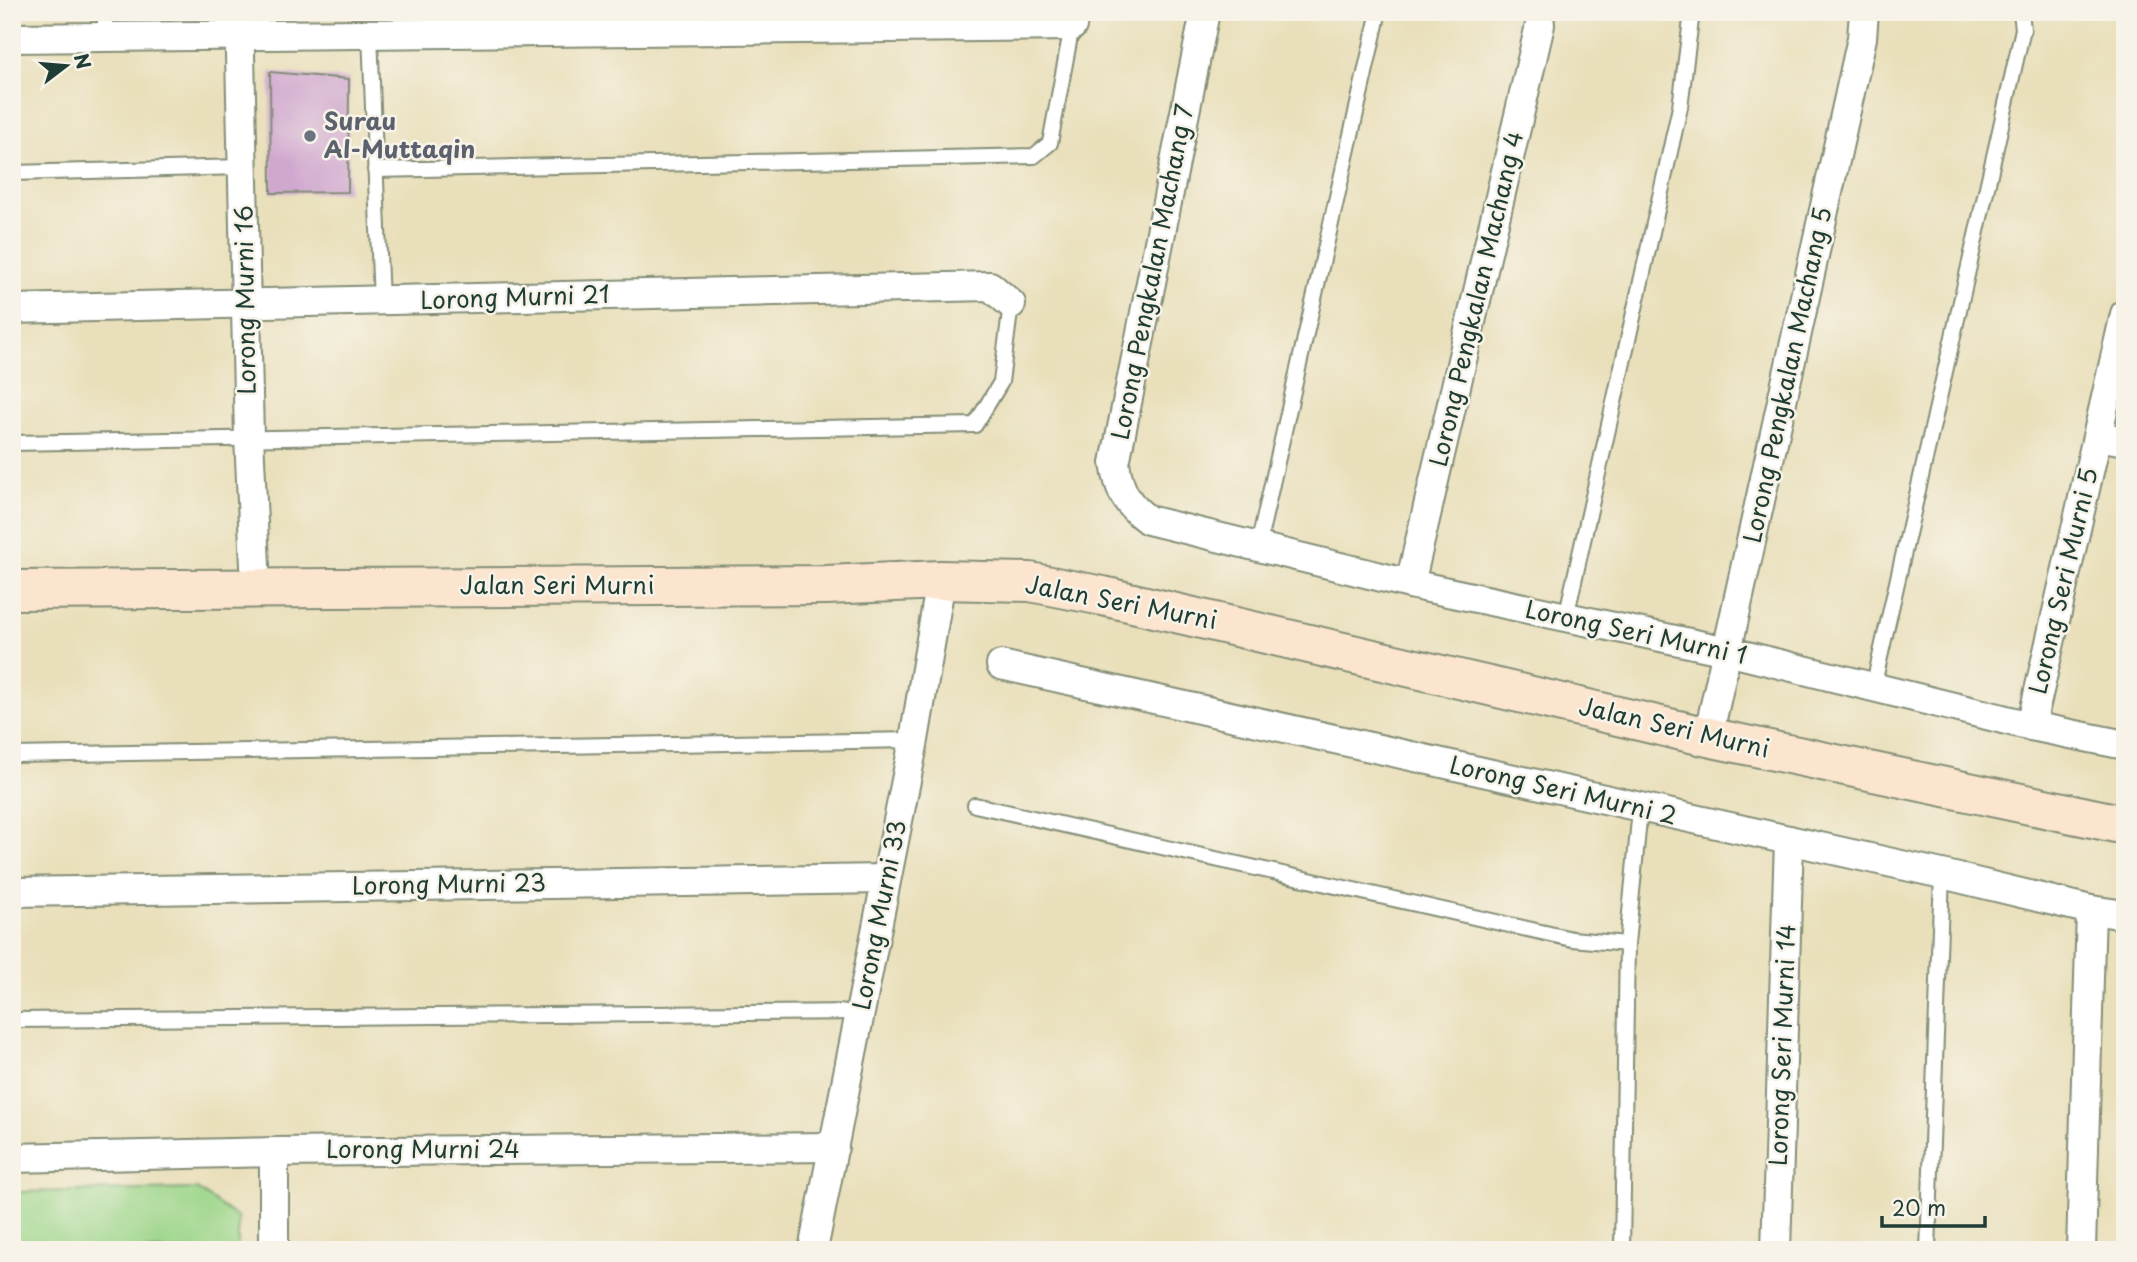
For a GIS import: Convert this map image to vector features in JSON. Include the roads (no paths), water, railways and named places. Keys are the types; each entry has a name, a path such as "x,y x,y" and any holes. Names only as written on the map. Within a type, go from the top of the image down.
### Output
{"street":[{"name":"Lorong Pengkalan Machang 7","path":"1148,520 1130,508 1119,487 1115,463 1205,12"},
{"name":"Lorong Pengkalan Machang 4","path":"1410,584 1515,141 1540,25 1539,12"},
{"name":"Lorong Pengkalan Machang 5","path":"1708,737 1862,38 1864,12"},
{"path":"12,38 105,24 240,24 370,34 663,22 1074,19"},
{"name":"Lorong Murni 16","path":"240,24 249,437 256,587"},
{"name":"Lorong Murni 21","path":"12,309 990,286 1012,304"},
{"name":"Lorong Seri Murni 5","path":"2031,726 2111,439 2125,314"},
{"name":"Lorong Seri Murni 1","path":"1148,520 1410,584 1727,651 2031,726 2125,745"},
{"name":"Jalan Seri Murni","path":"12,590 826,585 941,580 1030,582 1103,596 1708,737 2125,825"},
{"name":"Lorong Murni 33","path":"813,1250 914,740 941,580"},
{"name":"Lorong Seri Murni 2","path":"1001,664 1640,809 1942,874 2091,910 2125,915"},
{"name":"Lorong Seri Murni 14","path":"1776,1250 1789,840"},
{"name":"Lorong Murni 23","path":"12,892 886,879"},
{"path":"2081,1250 2091,910"},
{"name":"Lorong Murni 24","path":"12,1157 834,1147"},
{"path":"274,1152 274,1250"}],"lane":[{"path":"1258,546 1371,47 1376,12"},
{"path":"1566,617 1680,107 1692,12"},
{"path":"1873,688 2023,29 2021,12"},
{"path":"375,170 1034,156 1050,144 1074,19"},
{"path":"370,34 381,302"},
{"path":"12,173 243,167"},
{"path":"12,443 975,425 1001,382 1012,304"},
{"path":"12,755 914,740"},
{"path":"975,805 1572,939 1627,944"},
{"path":"1622,1250 1627,944 1640,809"},
{"path":"1928,1250 1942,874"},
{"path":"12,1020 861,1012"}],"place":[{"name":"Surau Al-Muttaqin","path":"310,136"}]}
